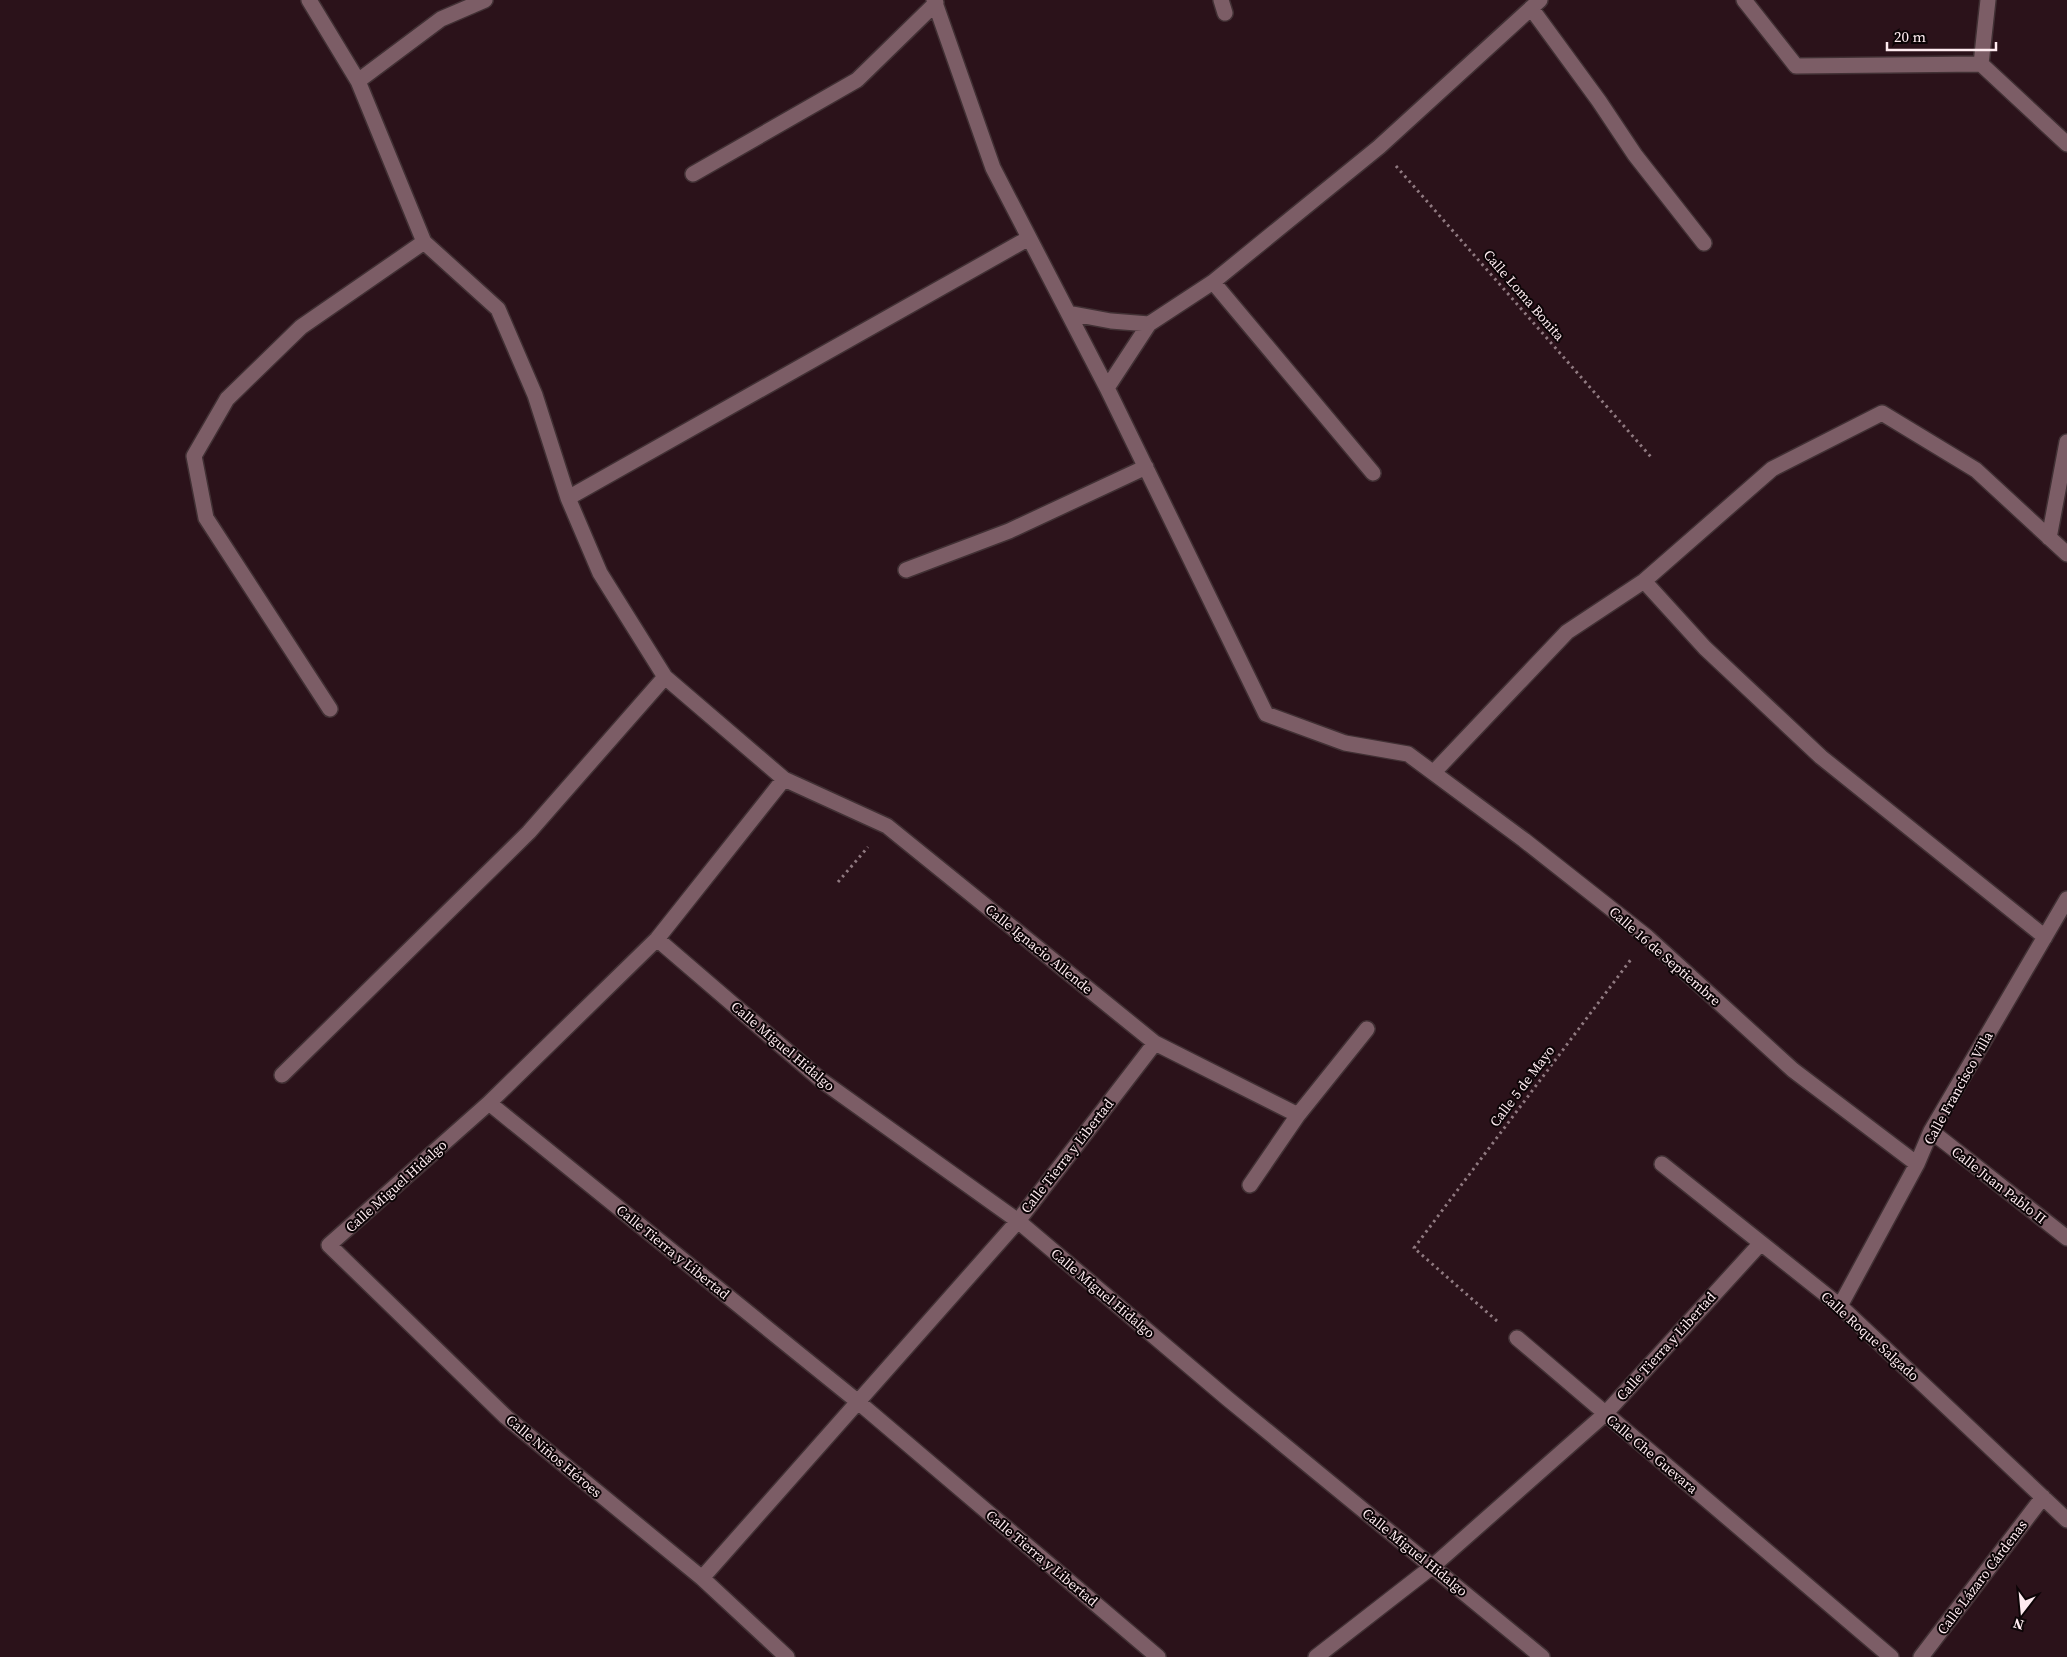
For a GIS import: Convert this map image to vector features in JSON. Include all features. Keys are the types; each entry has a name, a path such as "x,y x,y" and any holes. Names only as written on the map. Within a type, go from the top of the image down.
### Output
{"street":[{"path":"310,0 358,81 424,242 301,327 227,399 194,456 206,518 330,709"},
{"path":"358,81 441,19 485,0"},
{"path":"1744,0 1796,66 1981,64 2067,144"},
{"path":"1981,64 1988,0"},
{"path":"693,174 857,80 935,2 994,168 1146,467 1009,531 906,570"},
{"path":"1107,388 1149,324 1213,282 1379,147 1536,4 1635,155 1704,243"},
{"path":"568,498 1029,238"},
{"name":"Calle Ignacio Allende","path":"424,242 498,309 535,395 568,498 600,573 665,677 784,779 887,826 1154,1043 1298,1115"},
{"path":"1213,282 1373,473"},
{"path":"1068,313 1111,321 1149,324"},
{"path":"1434,772 1567,632 1644,581 1772,469 1882,413 1976,470 2067,554"},
{"path":"2049,538 2067,442"},
{"name":"Calle 16 de Septiembre","path":"1146,467 1266,714 1345,743 1408,754 1434,772 1647,937 1793,1070 1917,1164"},
{"path":"1644,581 1705,648 1821,757 2045,937"},
{"path":"282,1075 529,832 665,677"},
{"name":"Calle Miguel Hidalgo","path":"329,1246 489,1103 657,939 784,779"},
{"name":"Calle Francisco Villa","path":"1840,1306 1917,1164 1931,1132 2067,899"},
{"name":"Calle Miguel Hidalgo","path":"657,939 821,1080 1018,1221 1228,1399 1542,1657"},
{"path":"1250,1185 1298,1115 1367,1029"},
{"name":"Calle Tierra y Libertad","path":"702,1578 1018,1221 1154,1043"},
{"name":"Calle Tierra y Libertad","path":"489,1103 857,1401 1158,1657"},
{"name":"Calle Juan Pablo II","path":"1931,1132 2067,1238"},
{"name":"Calle Roque Salgado","path":"1662,1164 1840,1306 2067,1520"},
{"name":"Calle Tierra y Libertad","path":"1316,1657 1433,1566 1605,1414 1761,1243"},
{"name":"Calle Niños Héroes","path":"329,1246 506,1417 702,1578 787,1657"},
{"name":"Calle Che Guevara","path":"1516,1338 1891,1657"},
{"name":"Calle Lázaro Cárdenas","path":"1921,1657 2043,1497"}],"path":[{"name":"Calle Loma Bonita","path":"1379,147 1651,457"},
{"path":"838,882 887,826"},
{"name":"Calle 5 de Mayo","path":"1516,1338 1414,1248 1647,937"}]}
